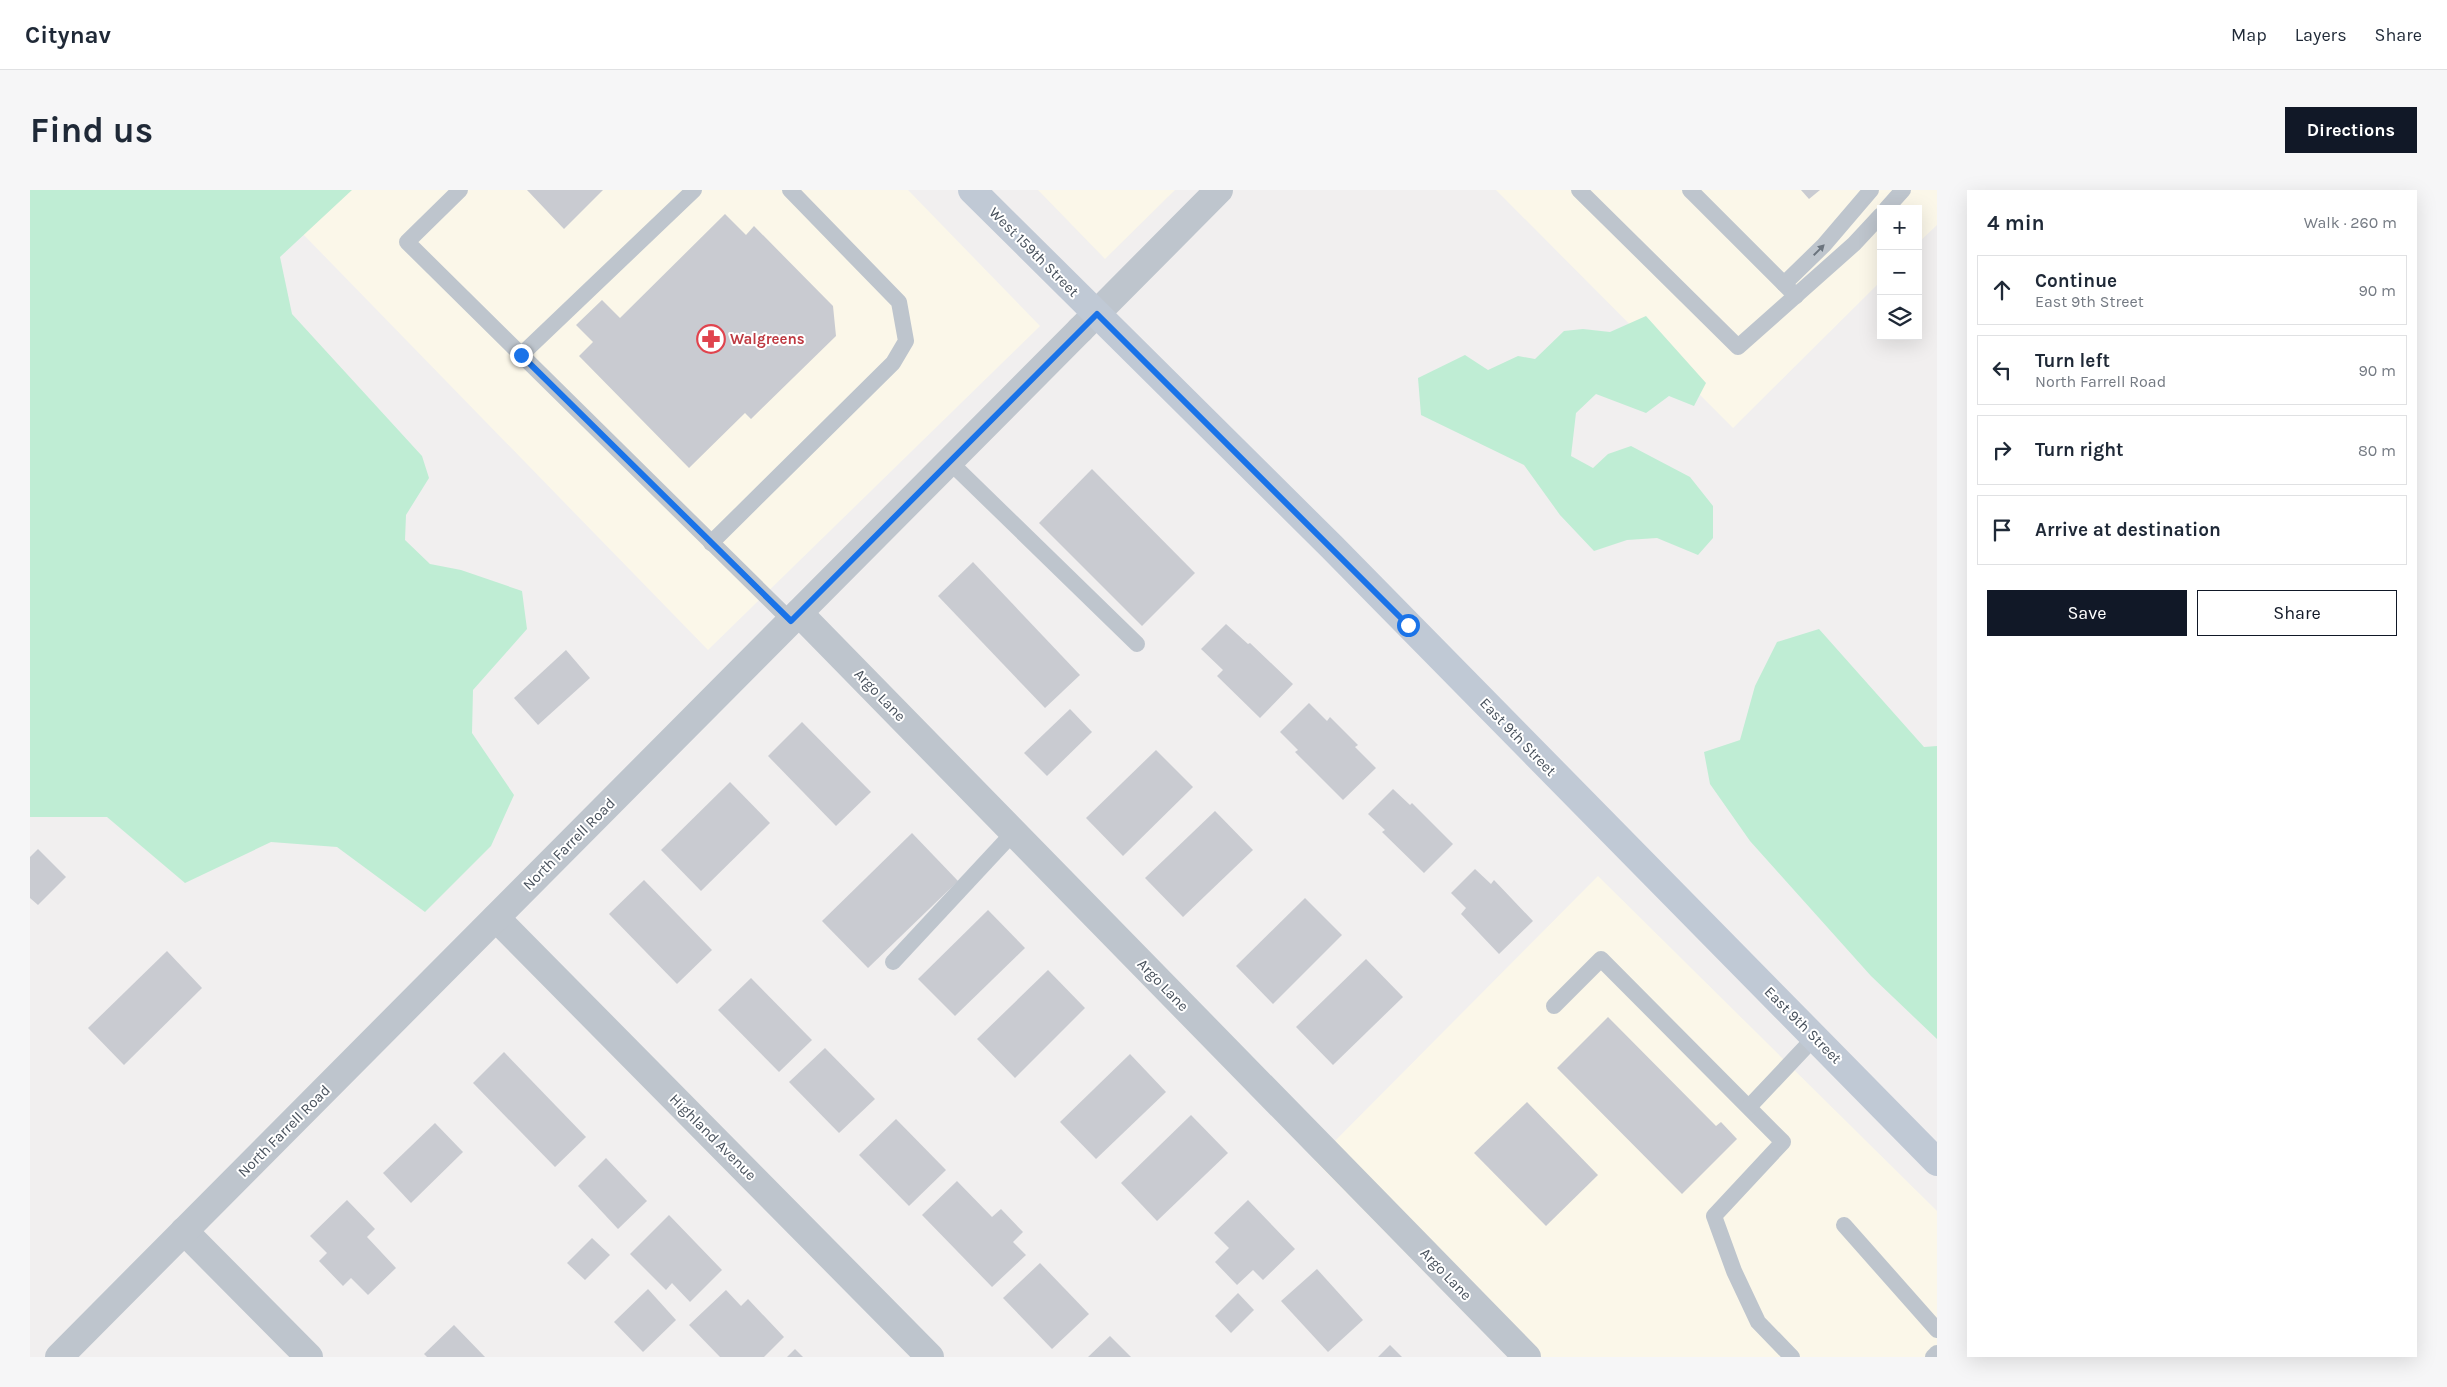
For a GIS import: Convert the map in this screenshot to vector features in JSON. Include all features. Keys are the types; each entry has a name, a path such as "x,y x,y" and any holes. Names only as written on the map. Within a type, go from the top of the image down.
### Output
{"main road":[{"name":"West 159th Street","path":"972,190 1089,322"},
{"name":"East 9th Street","path":"1089,322 1332,547 1937,1162"}],"street":[{"name":"North Farrell Road","path":"59,1357 950,462 1218,190"},
{"name":"Argo Lane","path":"795,617 1014,832 1526,1357"},
{"name":"Highland Avenue","path":"496,918 930,1357"},
{"path":"184,1231 309,1357"}],"lane":[{"path":"460,190 407,242 711,543 795,617"},
{"path":"521,355 694,190"},
{"path":"711,543 893,363 906,341 899,302 790,190"},
{"path":"1578,190 1738,347 1790,290 1824,245 1871,190"},
{"path":"1690,190 1790,290"},
{"path":"1890,205 1904,190"},
{"path":"1790,290 1854,244 1877,219"},
{"path":"950,462 1137,644"},
{"path":"892,962 1014,832"},
{"path":"1554,1006 1602,959 1783,1142 1714,1216 1734,1271 1758,1322 1792,1357"},
{"path":"1749,1107 1815,1037"},
{"path":"1844,1225 1937,1330"},
{"path":"1933,1357 1937,1353"}],"shaded area":[{"path":"340,190 908,190 1040,326 708,650 299,230"},
{"path":"1038,190 1175,190 1105,259"},
{"path":"1496,190 1937,190 1937,225 1922,239 1922,205 1877,205 1877,285 1733,428"},
{"path":"1598,876 1937,1211 1937,1357 1508,1357 1315,1161"}],"green space":[{"path":"30,190 352,190 280,257 292,314 422,456 429,478 406,515 405,540 430,564 461,570 522,591 527,629 473,690 472,733 514,795 491,846 425,912 337,847 271,842 185,883 107,817 30,817"},
{"path":"1646,316 1706,383 1694,406 1669,396 1646,413 1596,394 1576,413 1571,456 1593,468 1608,454 1631,446 1690,477 1713,506 1713,538 1698,555 1657,538 1627,540 1594,551 1560,515 1524,465 1421,415 1418,378 1465,355 1488,370 1518,356 1535,359 1564,331 1583,329 1610,332"},
{"path":"1819,629 1924,747 1937,746 1937,1039 1871,976 1750,841 1710,784 1704,752 1740,740 1755,686 1777,642"}],"building":[{"path":"527,190 603,190 564,229"},
{"path":"1801,190 1820,190 1809,199"},
{"name":"Walgreens","path":"725,214 746,235 754,226 833,306 836,336 751,419 745,413 689,468 579,356 593,342 576,325 602,300 620,318"},
{"path":"1092,469 1195,573 1142,626 1039,523"},
{"path":"973,562 1080,675 1045,708 938,596"},
{"path":"1226,624 1248,644 1250,643 1293,684 1260,718 1217,676 1223,670 1201,649"},
{"path":"566,650 590,678 538,725 514,698"},
{"path":"1309,703 1327,721 1330,717 1358,745 1355,747 1376,768 1343,800 1295,752 1298,750 1280,732"},
{"path":"1070,709 1092,732 1047,776 1024,753"},
{"path":"802,722 871,792 836,826 768,756"},
{"path":"1156,750 1193,787 1123,856 1086,818"},
{"path":"730,782 770,823 701,891 661,850"},
{"path":"1393,789 1410,805 1412,803 1453,844 1424,873 1382,832 1385,830 1368,814"},
{"path":"1215,811 1253,850 1183,917 1145,878"},
{"path":"912,833 958,881 868,968 822,921"},
{"path":"38,849 66,877 38,905 30,898 30,857"},
{"path":"1475,869 1491,884 1494,880 1533,921 1499,954 1461,914 1466,908 1451,893"},
{"path":"644,880 712,950 677,984 609,914"},
{"path":"1305,898 1342,935 1273,1004 1236,966"},
{"path":"988,910 1025,948 955,1016 918,979"},
{"path":"167,951 202,988 124,1065 88,1028"},
{"path":"1366,959 1403,997 1333,1065 1296,1027"},
{"path":"1048,970 1085,1008 1015,1078 977,1039"},
{"path":"751,978 812,1040 779,1072 718,1010"},
{"path":"1608,1017 1716,1126 1721,1122 1737,1139 1682,1194 1557,1068"},
{"path":"825,1048 875,1099 839,1133 789,1082"},
{"path":"504,1052 586,1137 555,1167 473,1083"},
{"path":"1130,1054 1166,1092 1096,1159 1060,1122"},
{"path":"1527,1102 1598,1175 1546,1226 1474,1153"},
{"path":"1191,1115 1228,1153 1157,1221 1121,1183"},
{"path":"896,1119 946,1170 909,1206 859,1155"},
{"path":"435,1123 463,1152 411,1203 383,1173"},
{"path":"606,1158 647,1201 618,1229 578,1186"},
{"path":"957,1181 992,1217 1001,1209 1023,1232 1013,1242 1026,1255 992,1287 922,1215"},
{"path":"347,1200 375,1229 367,1237 396,1268 368,1295 351,1278 343,1286 319,1261 327,1253 310,1236"},
{"path":"1248,1200 1295,1249 1263,1280 1253,1270 1237,1285 1215,1262 1229,1248 1214,1233"},
{"path":"669,1215 722,1270 690,1302 672,1283 666,1290 630,1254"},
{"path":"592,1238 610,1255 585,1280 567,1263"},
{"path":"1040,1263 1089,1314 1052,1349 1003,1298"},
{"path":"1317,1269 1363,1320 1328,1352 1281,1301"},
{"path":"648,1289 676,1320 643,1352 614,1322"},
{"path":"726,1290 741,1306 748,1299 784,1337 764,1357 720,1357 689,1325"},
{"path":"1238,1293 1254,1310 1231,1333 1215,1316"},
{"path":"454,1325 485,1357 427,1357 424,1354"},
{"path":"1110,1336 1131,1357 1088,1357"},
{"path":"1390,1345 1402,1357 1378,1357"},
{"path":"795,1349 803,1357 787,1357"}],"place":[{"name":"Walgreens","path":"711,339"}],"route":[{"path":"521,355 791,621 1097,314 1408,625"}]}
